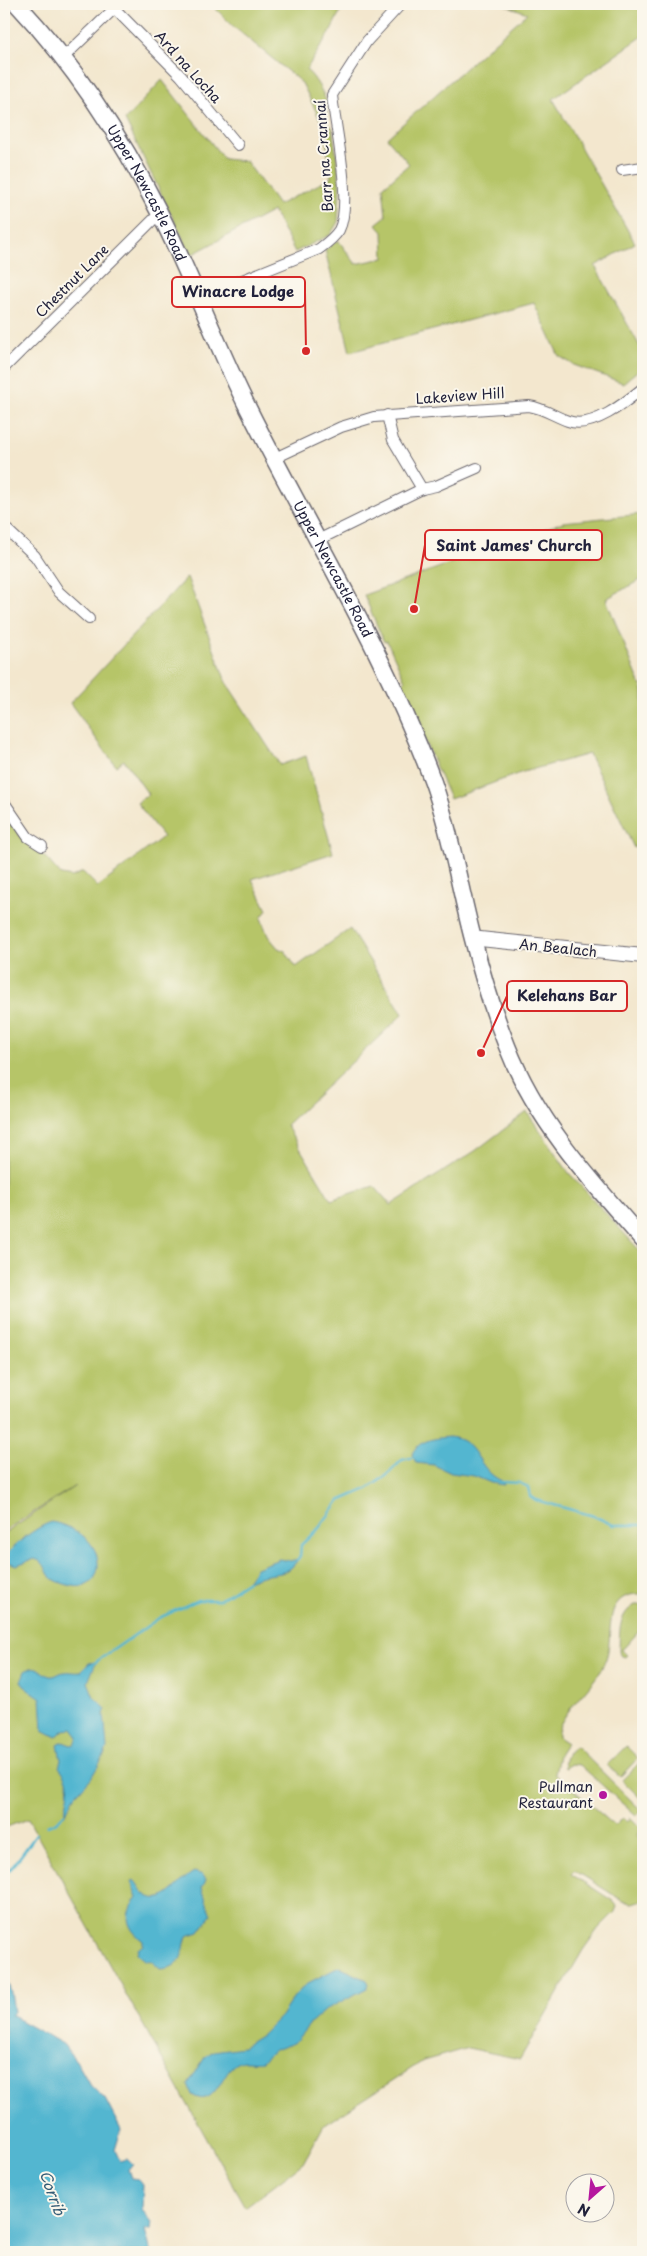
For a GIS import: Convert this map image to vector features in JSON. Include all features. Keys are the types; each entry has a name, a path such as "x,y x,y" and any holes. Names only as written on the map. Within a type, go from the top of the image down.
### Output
{"main road":[{"name":"Upper Newcastle Road","path":"16,4 64,57 97,103 126,150 160,213 230,373 372,646 433,783 450,840 473,941 504,1040 519,1074 550,1128 578,1166 643,1240"}],"street":[{"name":"Barr na Crannaí","path":"198,298 319,249 334,238 343,220 344,196 332,95 367,41 401,4"},
{"name":"Ard na Locha","path":"64,57 117,6 181,76 238,145"},
{"path":"622,170 643,167"},
{"name":"Chestnut Lane","path":"4,368 160,213"},
{"name":"Lakeview Hill","path":"275,458 341,426 387,415 529,406 540,408 570,422 584,422 621,405 643,388"},
{"path":"387,415 392,440 422,489"},
{"path":"318,540 422,489 436,486 477,468"},
{"path":"4,527 35,556 59,592 89,619"},
{"path":"4,802 28,837 42,846"},
{"name":"An Bealach","path":"473,941 480,940 643,956"}],"green space":[{"path":"211,4 344,4 331,30 306,70 315,80 324,96 327,105 325,122 332,127 340,188 338,222 330,235 295,252 273,211 191,255 125,120 162,80 224,159 246,161 278,205 331,178 325,129 302,83 234,27"},
{"path":"503,4 643,4 643,36 553,99 635,243 595,266 643,352 643,366 623,383 574,365 559,356 534,303 350,352 325,250 338,240 356,264 384,258 383,232 376,224 386,216 383,187 409,164 387,138 527,13"},
{"path":"643,514 643,585 640,580 606,599 643,691 643,845 634,848 589,754 523,772 450,799 400,684 405,681 387,641 384,642 364,595 563,522"},
{"path":"187,577 226,682 280,765 306,756 333,853 252,879 267,910 261,918 268,936 278,948 285,951 296,967 350,929 403,1014 286,1125 331,1200 374,1186 391,1205 475,1151 527,1112 569,1173 643,1254 643,1594 631,1595 622,1599 616,1605 611,1621 608,1651 604,1665 560,1724 558,1737 567,1743 559,1755 555,1774 615,1826 623,1818 627,1821 631,1818 642,1829 637,1835 643,1843 643,1900 632,1903 623,1901 574,1870 571,1874 613,1901 617,1906 615,1912 598,1929 583,1950 520,2059 468,2048 423,2061 324,2125 303,2163 245,2207 28,1819 4,1828 4,1534 75,1486 4,1531 4,814 24,841 46,858 61,875 72,877 83,872 98,887 163,837 137,803 148,794 124,760 116,766 70,703"},
{"path":"635,1605 643,1605 643,1627 622,1650 627,1655 625,1657 620,1655 619,1651 622,1619 629,1609"},
{"path":"576,1746 642,1811 636,1816 580,1765 572,1764 565,1768 567,1755"},
{"path":"626,1746 638,1758 620,1777 607,1765"},
{"path":"641,1761 643,1763 643,1801 622,1780"}],"water":[{"path":"449,1437 467,1443 493,1476 502,1481 504,1485 491,1483 474,1476 451,1473 434,1465 416,1463 412,1454 418,1446 433,1439"},
{"path":"51,1522 75,1530 90,1542 93,1547 98,1561 98,1568 93,1580 88,1584 73,1586 63,1584 51,1577 38,1560 34,1559 16,1565 8,1562 5,1556 15,1546 32,1532"},
{"path":"279,1559 290,1561 298,1559 290,1569 281,1573 247,1581 256,1568"},
{"path":"96,1662 88,1682 94,1697 106,1709 104,1714 107,1747 91,1778 75,1796 64,1816 69,1790 67,1779 59,1767 61,1760 58,1745 63,1742 71,1745 75,1744 78,1737 72,1729 64,1730 56,1737 43,1730 41,1698 24,1686 21,1681 25,1671 33,1668 52,1676 63,1672 81,1672 89,1663"},
{"path":"194,1872 203,1875 206,1880 202,1888 211,1915 199,1932 187,1936 183,1953 178,1962 174,1966 160,1969 137,1953 138,1949 143,1945 143,1941 133,1931 128,1921 130,1910 137,1897 131,1882 134,1880 141,1890 151,1898 158,1898 170,1892"},
{"path":"339,1967 367,1980 369,1984 367,1988 327,2009 309,2025 294,2043 274,2050 262,2061 242,2061 235,2064 212,2094 206,2098 192,2095 188,2085 205,2057 213,2051 243,2047 262,2035 281,2016 295,1995 308,1983"},
{"name":"Corrib","path":"4,1979 9,1986 12,1998 14,2012 10,2015 63,2044 77,2062 90,2085 105,2099 121,2130 115,2150 120,2161 127,2159 133,2165 128,2169 131,2178 139,2179 143,2184 142,2210 152,2222 151,2229 145,2230 151,2252 4,2252"}],"waterway":[{"path":"297,1560 300,1556 301,1545 319,1528 339,1501 367,1489 386,1476 402,1460 415,1457"},
{"path":"501,1482 520,1483 528,1487 530,1496 536,1500 594,1516 613,1525 643,1525"},
{"path":"93,1664 159,1618 198,1600 219,1600 248,1581"},
{"path":"47,1826 55,1823 64,1814"},
{"path":"4,1875 14,1865 36,1835"}],"place":[{"name":"Winacre Lodge","path":"306,351"},
{"name":"Saint James' Church","path":"414,609"},
{"name":"Kelehans Bar","path":"481,1053"},
{"name":"Pullman Restaurant","path":"603,1795"}]}
